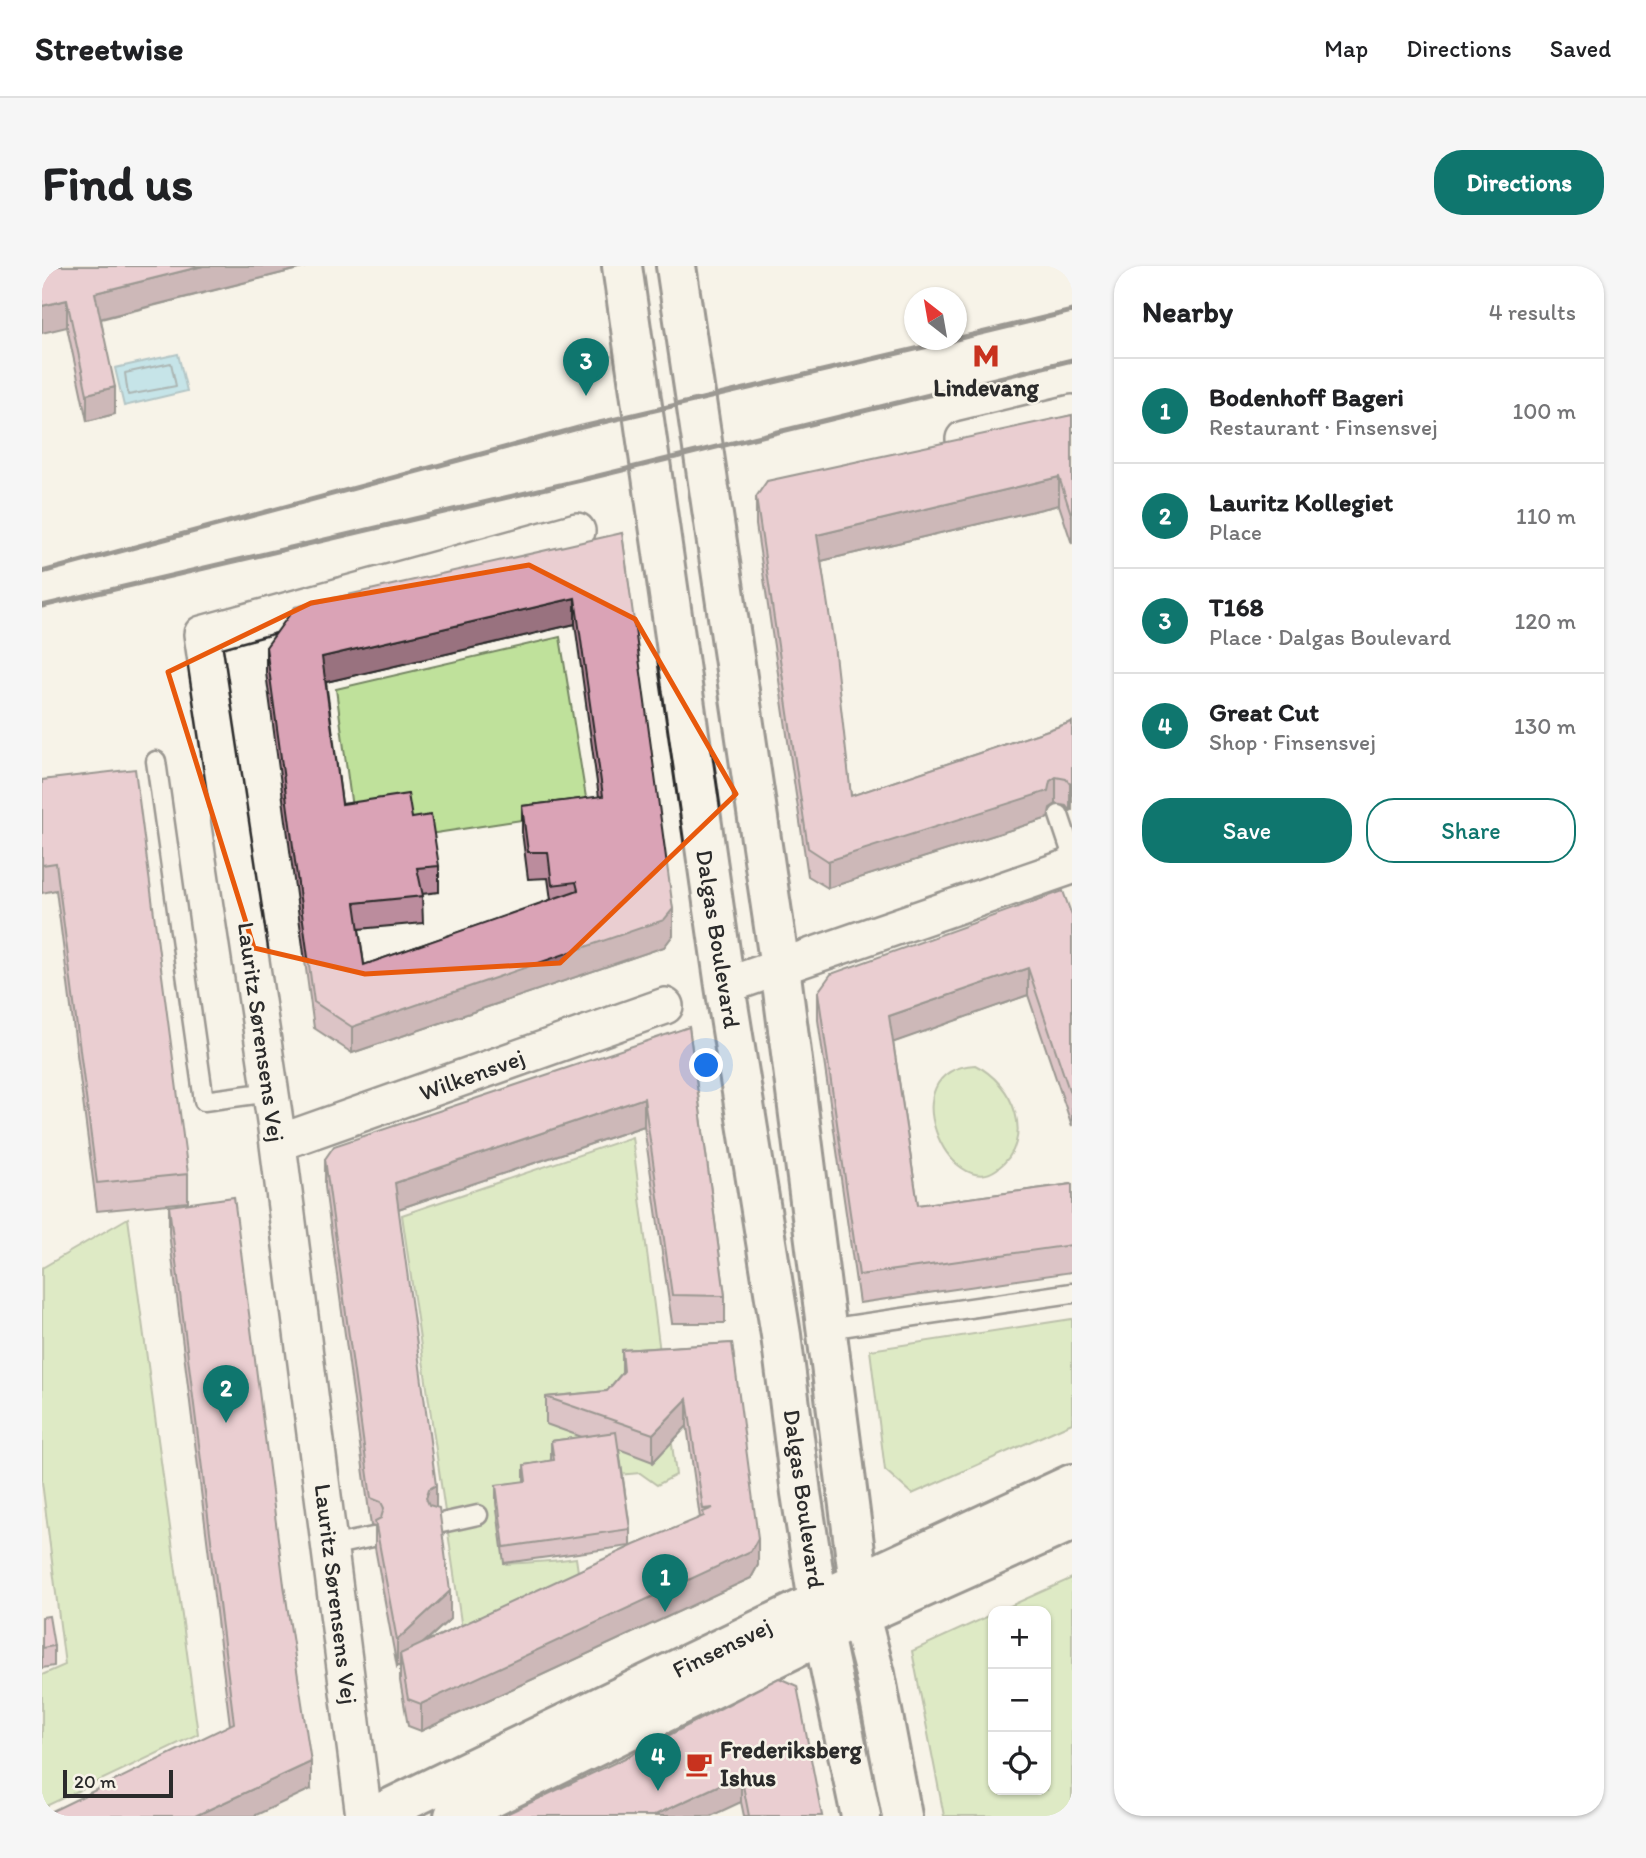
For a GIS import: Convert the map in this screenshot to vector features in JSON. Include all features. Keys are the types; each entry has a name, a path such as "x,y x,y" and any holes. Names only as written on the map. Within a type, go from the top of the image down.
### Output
{"street":[{"name":"Dalgas Boulevard","path":"622,266 725,986 781,1335 801,1493 821,1617 861,1816"},
{"name":"Dalgas Boulevard","path":"676,266 780,967 859,1599 902,1816"},
{"path":"928,448 1072,413"},
{"name":"Lauritz Sørensens Vej","path":"365,1816 271,1092 202,634 577,531"},
{"path":"725,986 1072,866"},
{"name":"Wilkensvej","path":"278,1143 666,1006"},
{"name":"Finsensvej","path":"374,1816 413,1808 859,1599 1072,1484"},
{"name":"Finsensvej","path":"859,1599 1072,1521"},
{"name":"Finsensvej","path":"454,1816 821,1617"}],"lane":[{"path":"156,761 204,1101 271,1092"},
{"path":"1059,815 1072,854"},
{"path":"827,1329 1072,1293"},
{"path":"438,1524 478,1516"},
{"path":"330,1546 373,1537"}],"highlighted area":[{"path":"529,565 635,619 736,794 560,963 365,974 254,948 168,672 311,603"}],"green space":[{"path":"560,637 588,810 357,845 336,689"},
{"path":"975,1065 988,1073 1009,1098 1018,1128 1016,1143 1009,1157 997,1169 979,1174 962,1168 947,1152 936,1132 932,1109 936,1088 949,1072"},
{"path":"632,1137 676,1475 657,1485 640,1473 618,1475 551,1458 547,1476 496,1502 506,1564 576,1558 580,1585 464,1643 402,1215"},
{"path":"128,1218 198,1734 42,1808 42,1675 65,1665 42,1482 42,1268"},
{"path":"1072,1319 1072,1423 912,1494 885,1470 870,1350"},
{"path":"1072,1578 1072,1816 944,1816 912,1651 988,1616 988,1795 1051,1795 1051,1606 1010,1606"}],"water":[{"path":"178,354 187,391 124,406 115,368"}],"building":[{"path":"42,266 203,266 95,293 115,387 87,394 67,300 42,306"},
{"path":"1072,415 1072,517 1059,477 817,535 834,645 851,796 1072,722 1072,783 1056,777 1050,781 1048,791 828,861 808,848 756,497 767,481"},
{"path":"622,533 673,909 664,920 352,1027 314,1002 266,647 295,607","holes":["575,598 603,796 522,806 528,852 548,852 552,885 576,882 578,890 364,965 355,903 423,896 417,868 439,866 431,815 412,818 408,794 342,804 322,657"]},
{"path":"135,769 188,1174 97,1183 56,863 42,865 42,780"},
{"path":"1063,891 1072,916 1072,1099 1028,968 889,1016 918,1205 1072,1184 1072,1245 859,1275 818,992 831,974"},
{"path":"689,1027 725,1296 672,1295 644,1098 395,1183 436,1485 429,1489 426,1498 429,1505 439,1508 450,1591 397,1640 375,1521 381,1518 384,1508 381,1502 371,1498 325,1159 334,1146"},
{"path":"234,1197 284,1585 311,1762 195,1816 42,1816 234,1723 169,1206"},
{"path":"732,1343 758,1538 751,1551 421,1704 408,1699 400,1654 634,1545 704,1516 703,1512 713,1508 703,1509 687,1399 653,1434 546,1397 607,1391 624,1371 622,1350"},
{"path":"616,1432 630,1529 504,1547 496,1485 526,1481 524,1465 554,1460 551,1441"},
{"path":"49,1616 54,1646 42,1648 42,1617"},
{"path":"779,1678 797,1686 822,1816 749,1816 741,1775 653,1816 502,1816 627,1757"}],"railway":[{"path":"967,336 1072,311"},
{"path":"42,572 582,427 911,350"},
{"path":"42,606 594,477 1072,360"}],"place":[{"name":"Lindevang","path":"986,356"},
{"name":"T168","path":"586,396"},
{"name":"Lauritz Kollegiet","path":"226,1423"},
{"name":"Bodenhoff Bageri","path":"665,1612"},
{"name":"Frederiksberg Ishus","path":"699,1764"},
{"name":"Great Cut","path":"658,1791"}]}
